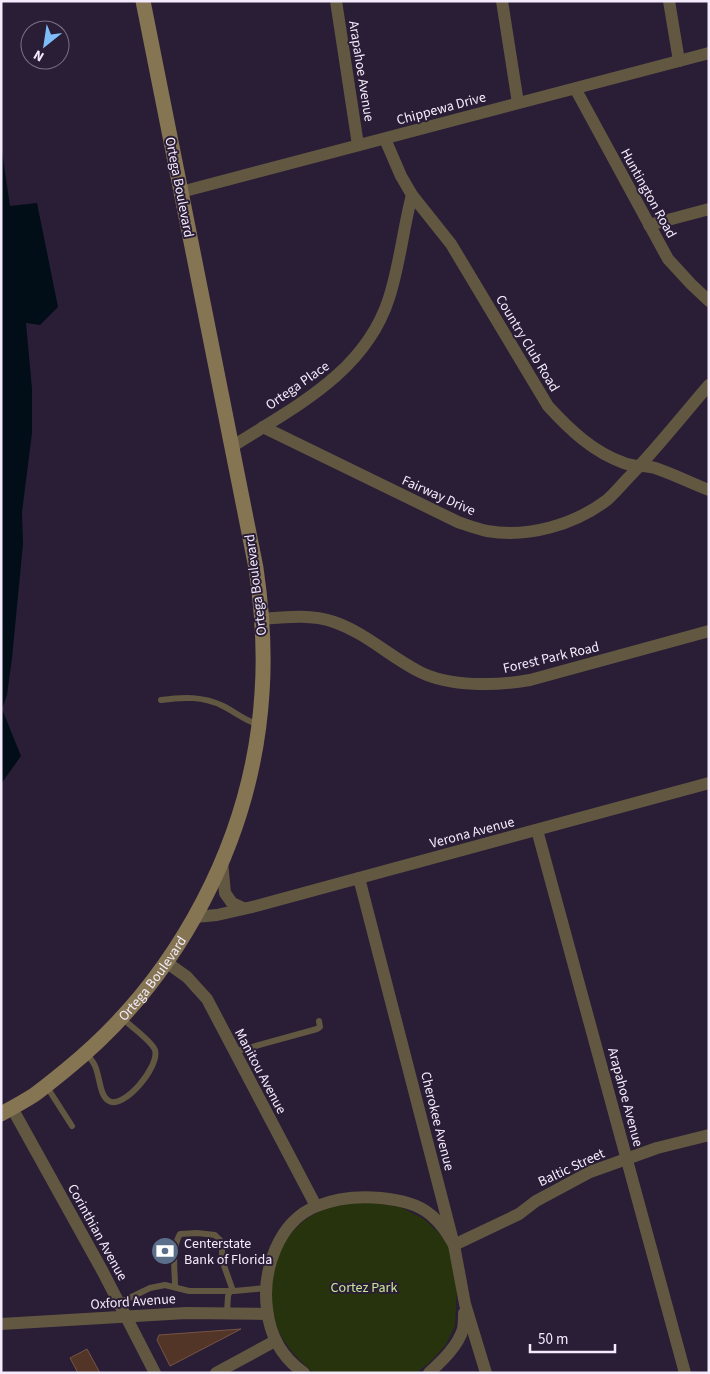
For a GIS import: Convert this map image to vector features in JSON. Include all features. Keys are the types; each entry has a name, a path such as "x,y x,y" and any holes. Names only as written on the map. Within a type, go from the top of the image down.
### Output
{"main road":[{"name":"Ortega Boulevard","path":"7,1111 46,1086 86,1053 122,1018 166,962 194,917 222,861 245,794 253,760 258,725 262,684 262,619 256,568 142,1"}],"street":[{"name":"Arapahoe Avenue","path":"336,1 358,145"},
{"path":"502,1 518,103"},
{"path":"669,1 678,61"},
{"name":"Chippewa Drive","path":"181,192 518,103 576,90 709,53"},
{"name":"Huntington Road","path":"576,90 668,259 709,301"},
{"name":"Country Club Road","path":"385,139 401,176 412,195 451,244 548,406 566,426 597,450 626,464 653,468 709,490"},
{"name":"Ortega Place","path":"232,446 326,386 350,364 363,347 377,325 388,301 396,274 412,195"},
{"path":"649,225 709,209"},
{"name":"Fairway Drive","path":"263,427 458,522 487,531 541,530 564,523 588,512 608,499 709,385"},
{"name":"Forest Park Road","path":"262,619 304,616 332,621 352,629 421,673 450,681 477,684 504,684 530,680 709,631"},
{"name":"Verona Avenue","path":"194,917 217,915 360,878 709,783"},
{"name":"Arapahoe Avenue","path":"538,830 685,1373"},
{"path":"222,861 225,893 232,903 243,908"},
{"name":"Cherokee Avenue","path":"360,878 454,1244 465,1304 486,1373"},
{"name":"Manitou Avenue","path":"166,962 188,976 201,992 316,1206"},
{"name":"Corinthian Avenue","path":"7,1111 119,1303 155,1373"},
{"name":"Baltic Street","path":"454,1244 519,1214 536,1201 590,1172 627,1158 709,1135"},
{"path":"304,1373 284,1355 275,1341 267,1314 266,1288 270,1262 282,1237 298,1218 316,1206 339,1200 369,1197 412,1204 430,1213 444,1227 454,1244"},
{"path":"429,1373 444,1358 459,1338 464,1327 465,1304"},
{"name":"Oxford Avenue","path":"1,1324 186,1312 267,1314"},
{"path":"216,1373 275,1341"}],"lane":[{"path":"162,700 180,697 201,698 222,705 247,721 258,725"},
{"path":"86,1053 94,1064 103,1095 108,1101 114,1103 121,1101 147,1076 156,1057 154,1048 122,1018"},
{"path":"233,1052 317,1029 320,1027 318,1021"},
{"path":"46,1086 72,1126"},
{"path":"175,1288 174,1260 176,1243 180,1234 197,1233 215,1235 222,1242 222,1260 232,1291"},
{"path":"119,1303 150,1288 165,1285 189,1291 232,1291 266,1288"},
{"path":"227,1313 228,1296 232,1291"}],"green space":[{"name":"Cortez Park","path":"368,1202 400,1207 424,1219 439,1233 453,1253 458,1270 455,1326 445,1346 416,1373 314,1373 301,1361 280,1334 271,1307 273,1271 288,1238 309,1217 341,1203"}],"shaded area":[{"path":"1,145 10,206 37,203 58,307 40,325 26,323 32,389 32,433 22,512 23,544 12,658 7,695 2,709 21,756 1,784"}],"building":[{"path":"241,1329 170,1366 157,1340 159,1335"},
{"path":"87,1349 100,1373 78,1373 70,1358"}],"place":[{"name":"Centerstate Bank of Florida","path":"165,1251"}]}
